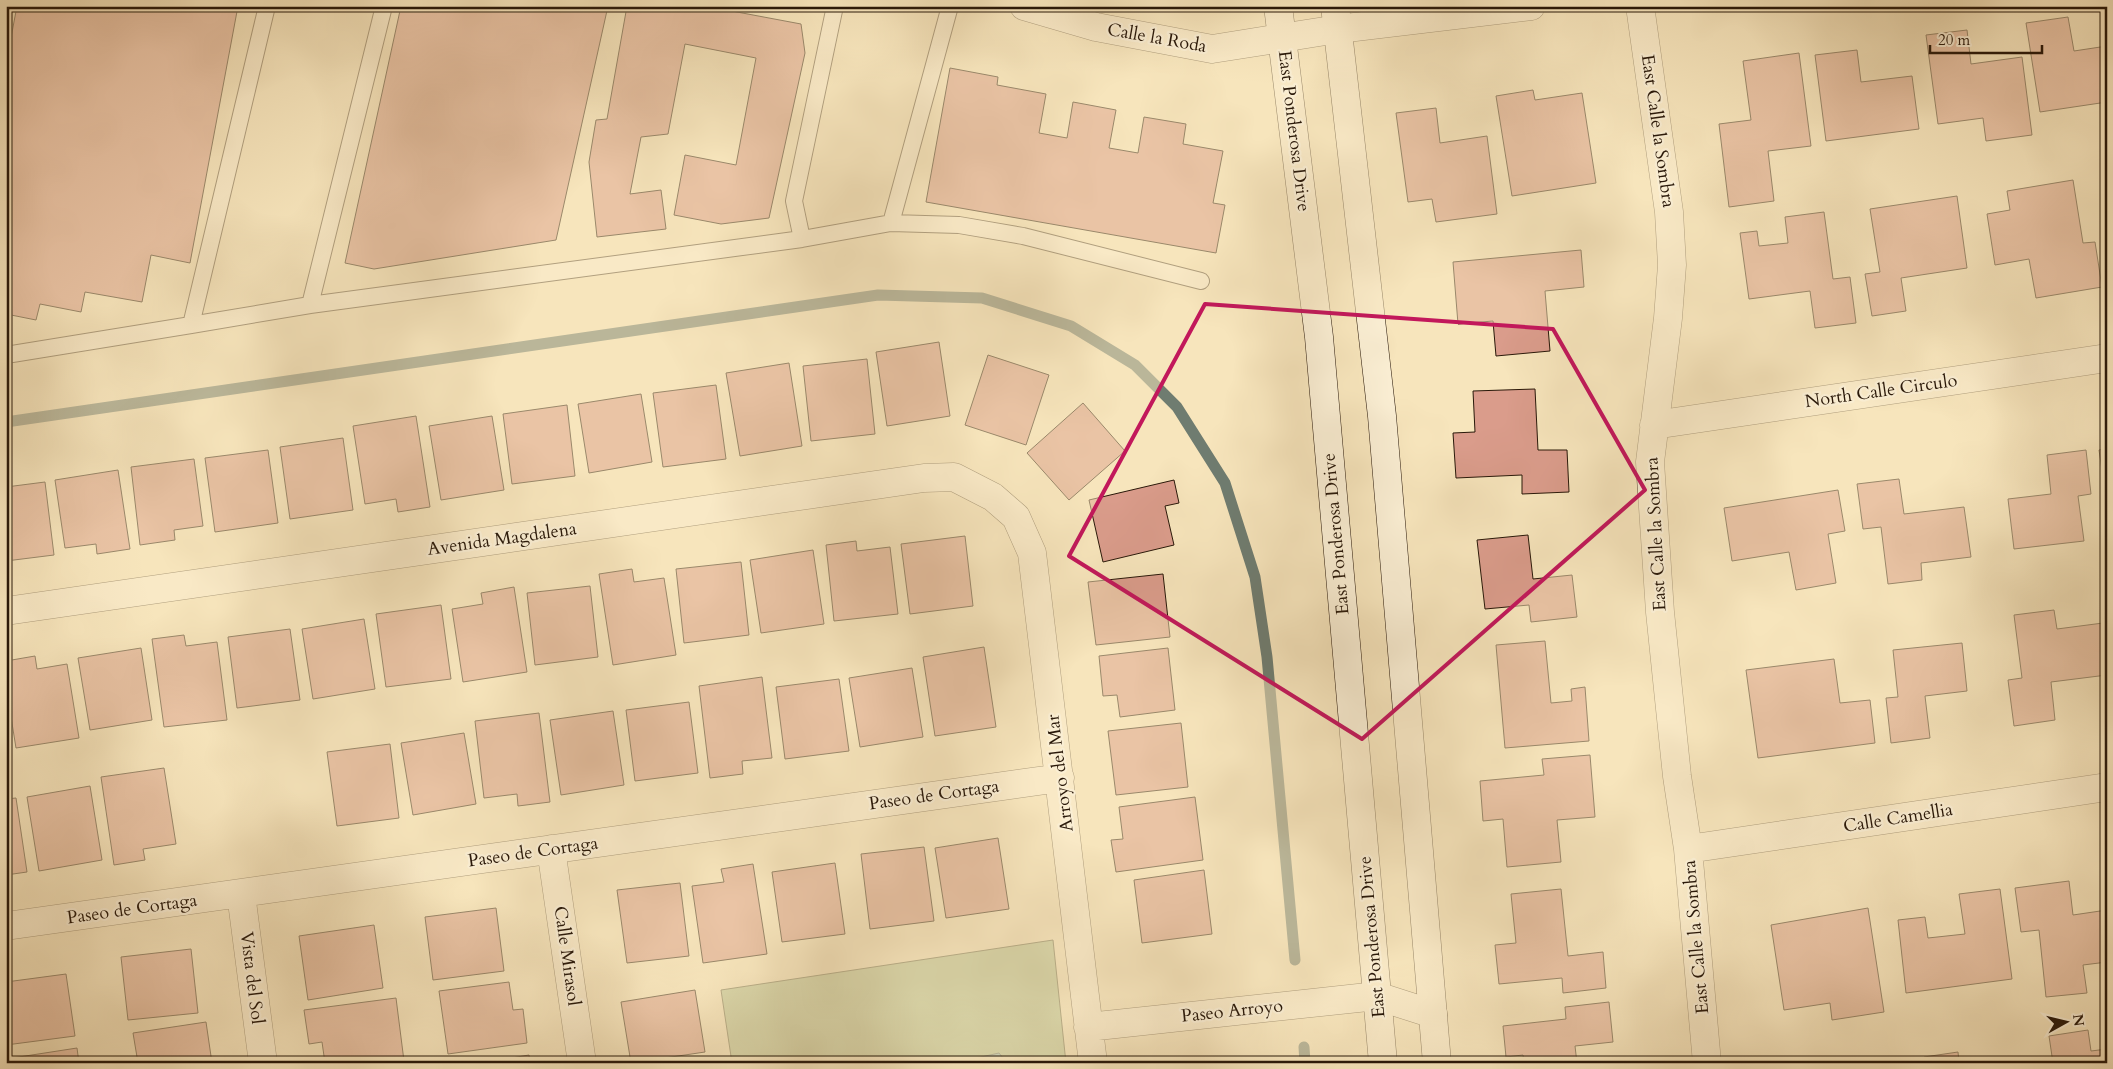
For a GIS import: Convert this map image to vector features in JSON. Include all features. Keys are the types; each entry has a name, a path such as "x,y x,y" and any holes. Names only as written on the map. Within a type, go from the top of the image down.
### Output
{"street":[{"name":"Calle la Roda","path":"1024,6 1096,27 1212,49 1282,38 1337,18 1531,6"},
{"name":"East Ponderosa Drive","path":"1278,6 1319,337 1383,1063"},
{"name":"East Calle la Sombra","path":"1640,6 1669,212 1672,264 1668,318 1650,462 1660,612 1688,849 1707,1063"},
{"path":"1337,18 1382,416 1438,1063"},
{"name":"North Calle Circulo","path":"1654,425 2107,358"},
{"name":"Avenida Magdalena","path":"6,611 924,478 954,477 993,497"},
{"name":"Arroyo del Mar","path":"993,497 1016,517 1032,554 1093,1063"},
{"name":"Paseo de Cortaga","path":"6,926 1060,778"},
{"name":"Calle Camellia","path":"1688,849 2107,787"},
{"name":"Calle Mirasol","path":"551,849 582,1063"},
{"name":"Vista del Sol","path":"241,894 263,1063"},
{"path":"1377,996 1433,1014"},
{"name":"Paseo Arroyo","path":"1088,1027 1377,996"}],"lane":[{"path":"191,325 268,6"},
{"path":"310,305 384,6"},
{"path":"802,239 794,201 835,6"},
{"path":"891,223 950,6"},
{"path":"6,355 310,305 802,239 891,223 959,225 1023,236 1201,281"}],"highlighted area":[{"path":"1205,304 1553,329 1645,490 1362,739 1069,556"}],"green space":[{"path":"1053,940 1066,1063 732,1063 721,990"}],"water":[{"path":"999,1053 1007,1063 963,1063 963,1061"}],"building":[{"path":"17,6 238,6 190,263 151,255 142,302 85,292 81,312 40,304 36,320 6,314 6,64"},
{"path":"401,6 608,6 556,240 374,269 345,263"},
{"path":"627,6 705,6 801,24 805,53 769,218 721,224 674,215 685,155 736,165 756,58 685,44 668,134 641,137 630,194 661,190 666,229 597,237 589,162 596,120 607,119"},
{"path":"2068,17 2074,51 2107,46 2107,102 2040,112 2026,23"},
{"path":"1967,30 1971,64 2022,57 2032,135 1986,141 1983,118 1938,124 1926,35"},
{"path":"1857,50 1861,82 1912,76 1919,129 1826,141 1815,55"},
{"path":"1799,53 1811,146 1768,151 1774,201 1729,207 1719,124 1751,120 1743,61"},
{"path":"950,68 998,77 997,85 1046,94 1039,133 1067,138 1073,102 1116,110 1109,148 1138,153 1144,117 1186,124 1183,144 1223,151 1213,203 1225,205 1216,253 926,202"},
{"path":"1533,90 1535,100 1582,93 1596,183 1512,196 1496,96"},
{"path":"1436,108 1440,143 1487,136 1497,214 1436,222 1432,199 1408,202 1396,113"},
{"path":"2073,180 2083,243 2095,242 2102,287 2036,298 2029,259 1995,265 1987,214 2010,210 2007,191"},
{"path":"1957,196 1967,268 1901,278 1906,311 1872,316 1865,274 1880,272 1870,209"},
{"path":"1824,212 1833,279 1850,277 1856,323 1815,328 1810,291 1749,299 1740,233 1757,231 1759,246 1788,243 1785,217"},
{"path":"1581,250 1584,287 1545,291 1550,351 1496,356 1493,321 1458,324 1453,262"},
{"path":"939,342 950,416 887,426 876,352"},
{"path":"988,355 1049,375 1026,445 965,425"},
{"path":"867,359 875,434 811,441 803,366"},
{"path":"789,363 802,446 740,456 726,373"},
{"path":"716,385 726,459 663,467 653,393"},
{"path":"1535,389 1538,450 1567,450 1569,492 1522,494 1522,475 1456,478 1453,433 1475,432 1473,391"},
{"path":"641,394 652,462 589,473 578,404"},
{"path":"1083,403 1125,451 1069,500 1027,453"},
{"path":"567,405 575,476 512,484 503,414"},
{"path":"416,416 430,507 398,512 396,499 365,504 353,426"},
{"path":"492,416 504,490 441,500 429,426"},
{"path":"343,438 353,510 290,519 280,447"},
{"path":"2107,448 2107,491 2105,492 2099,450"},
{"path":"268,450 278,523 215,532 205,458"},
{"path":"2086,450 2091,494 2078,496 2084,541 2014,549 2008,499 2051,494 2047,455"},
{"path":"194,459 203,526 174,530 175,540 140,545 131,467"},
{"path":"118,470 130,549 97,554 96,544 65,548 55,480"},
{"path":"1899,479 1904,514 1964,507 1971,557 1921,563 1922,580 1888,584 1881,527 1863,529 1857,484"},
{"path":"1174,480 1179,503 1165,506 1174,545 1103,562 1089,500"},
{"path":"45,482 54,555 6,561 6,487"},
{"path":"1838,490 1845,531 1828,534 1836,583 1796,590 1789,552 1732,561 1724,508"},
{"path":"1528,535 1533,579 1572,575 1577,617 1531,622 1529,605 1485,609 1477,540"},
{"path":"965,536 973,606 910,614 901,544"},
{"path":"856,541 857,551 890,547 898,614 834,621 826,545"},
{"path":"813,550 824,624 761,633 750,560"},
{"path":"741,562 749,635 684,643 676,569"},
{"path":"632,569 634,582 664,578 676,655 613,665 599,574"},
{"path":"1163,574 1170,637 1096,645 1088,582"},
{"path":"590,586 598,657 535,665 527,593"},
{"path":"514,587 527,672 463,682 452,609 483,604 481,593"},
{"path":"441,605 451,679 386,687 376,614"},
{"path":"2054,610 2057,629 2103,623 2107,675 2051,682 2055,720 2014,726 2008,680 2022,678 2014,615"},
{"path":"364,619 375,689 313,699 302,629"},
{"path":"290,629 300,700 237,708 228,637"},
{"path":"184,635 186,646 217,642 227,720 164,727 152,639"},
{"path":"1545,641 1551,703 1572,701 1571,689 1585,687 1589,741 1505,748 1496,645"},
{"path":"1962,643 1967,691 1925,696 1930,738 1891,743 1886,698 1898,697 1893,650"},
{"path":"984,647 996,727 935,736 923,657"},
{"path":"141,648 152,720 90,730 78,658"},
{"path":"1168,648 1175,710 1120,717 1117,695 1103,696 1099,656"},
{"path":"35,656 37,669 67,664 79,738 16,748 6,686 6,661"},
{"path":"1834,659 1840,703 1870,700 1875,743 1758,758 1746,670"},
{"path":"912,668 923,737 860,747 849,678"},
{"path":"762,677 772,758 742,761 743,774 710,778 699,686"},
{"path":"839,679 849,751 785,759 776,687"},
{"path":"689,702 698,773 635,781 626,710"},
{"path":"613,711 624,785 561,795 550,720"},
{"path":"539,713 550,802 518,806 517,794 484,798 475,721"},
{"path":"1181,723 1188,787 1116,795 1108,731"},
{"path":"464,733 476,804 413,815 401,743"},
{"path":"390,744 399,818 337,826 327,752"},
{"path":"1590,755 1595,817 1557,820 1561,862 1507,867 1503,819 1483,821 1480,781 1544,775 1542,759"},
{"path":"164,768 176,844 143,849 145,860 114,865 101,777"},
{"path":"90,786 102,860 39,871 27,797"},
{"path":"1195,797 1203,860 1116,872 1111,840 1123,839 1119,807"},
{"path":"16,798 27,872 6,875 6,799"},
{"path":"998,838 1009,909 946,918 935,848"},
{"path":"924,847 934,921 870,929 861,854"},
{"path":"835,863 845,934 782,942 772,872"},
{"path":"753,864 767,954 703,963 692,886 724,882 721,869"},
{"path":"1204,870 1212,934 1142,943 1134,880"},
{"path":"2069,881 2073,915 2107,910 2107,962 2083,965 2087,993 2046,997 2039,930 2021,932 2015,888"},
{"path":"680,883 689,956 627,963 617,890"},
{"path":"1561,889 1568,956 1603,952 1606,988 1563,993 1562,978 1499,984 1495,945 1516,943 1511,894"},
{"path":"2000,889 2012,979 1906,993 1898,920 1925,917 1928,938 1965,934 1959,894"},
{"path":"496,908 504,971 433,980 425,917"},
{"path":"1868,908 1884,1012 1832,1020 1830,1003 1784,1010 1771,925"},
{"path":"374,925 383,988 308,1000 299,936"},
{"path":"191,949 198,1013 128,1020 121,957"},
{"path":"66,974 75,1036 6,1045 6,982"},
{"path":"509,982 513,1010 523,1009 527,1043 448,1054 439,991"},
{"path":"695,990 705,1052 631,1063 621,1002"},
{"path":"396,998 404,1061 325,1063 322,1042 309,1044 304,1010"},
{"path":"1609,1002 1613,1042 1575,1046 1577,1063 1524,1063 1523,1055 1506,1057 1503,1026 1566,1019 1565,1007"},
{"path":"206,1022 212,1063 138,1063 133,1033"},
{"path":"2088,1030 2091,1051 2107,1049 2107,1063 2053,1063 2049,1036"},
{"path":"77,1048 79,1063 6,1063 6,1059"},
{"path":"1958,1052 1959,1063 1925,1063 1924,1057"},
{"path":"529,1055 530,1063 482,1063"}],"waterway":[{"path":"6,422 878,295 982,298 1071,326 1135,365 1177,407 1225,483 1255,577 1267,657 1295,960"},
{"path":"1304,1047 1305,1063"}]}
